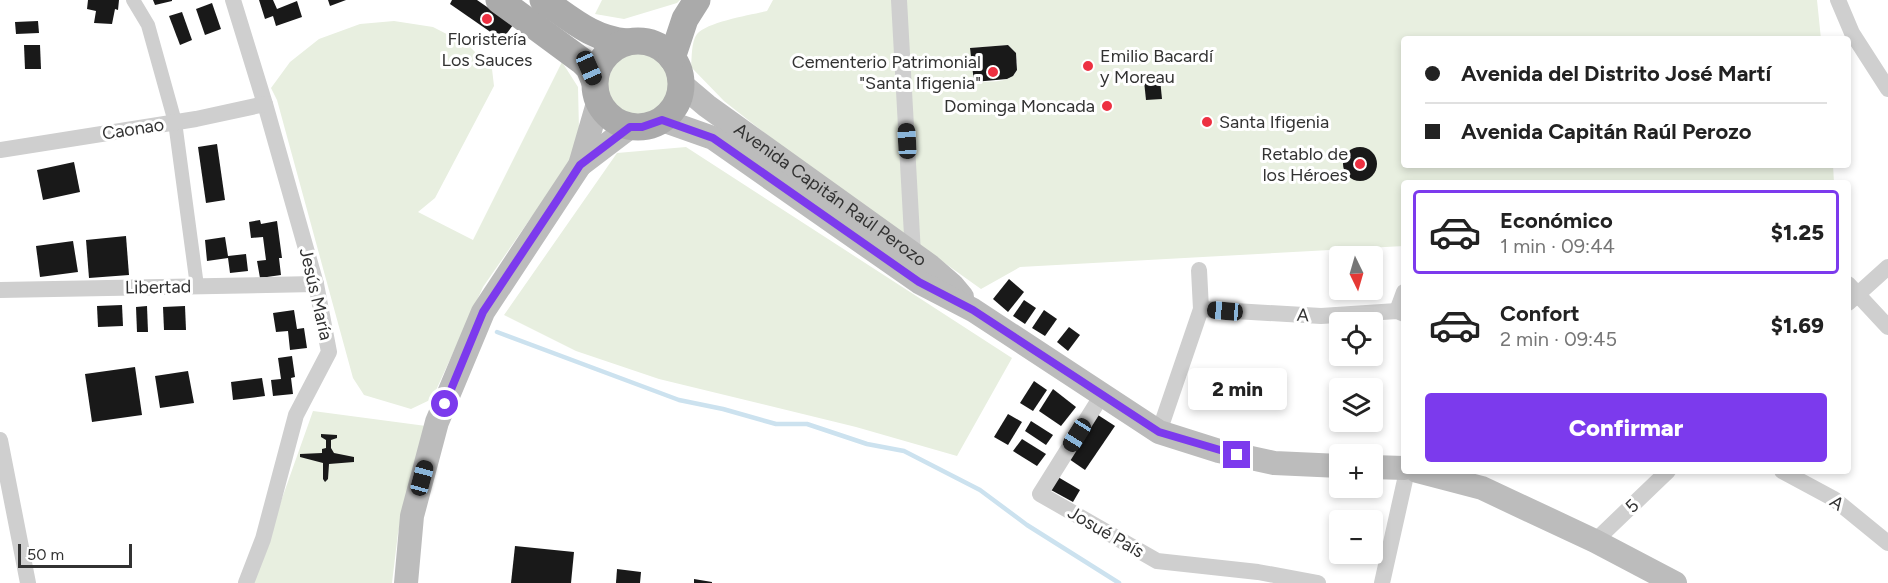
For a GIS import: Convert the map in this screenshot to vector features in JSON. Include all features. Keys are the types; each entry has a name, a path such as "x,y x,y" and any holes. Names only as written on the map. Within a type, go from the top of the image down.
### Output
{"main road":[{"path":"500,0 534,26 592,81 611,119 630,127 642,127 662,120 675,105 680,94 678,68 672,58 660,47 636,42 611,41 596,36 547,3"},
{"path":"580,165 592,81 599,64 611,50 664,35 691,9"},
{"path":"672,58 691,9"},
{"name":"Avenida Capitán Raúl Perozo","path":"681,84 706,106 921,268 973,310 1159,432 1218,451 1274,463 1329,466"},
{"name":"Avenida Capitán Raúl Perozo","path":"662,120 713,138 921,268"},
{"path":"406,583 412,516 437,423 483,312 580,165 630,127"},
{"path":"1383,468 1401,470"},
{"path":"1428,474 1482,488 1595,541 1675,583"}],"street":[{"path":"133,0 148,25 175,122 197,286"},
{"name":"Jesús María","path":"233,0 316,284 329,352 296,415 263,539 246,583"},
{"path":"899,0 921,268"},
{"path":"1838,0 1852,33 1888,89"},
{"name":"Caonao","path":"0,150 175,122 265,104"},
{"path":"1888,267 1851,294 1888,327"},
{"path":"1159,432 1201,309 1199,270"},
{"name":"Libertad","path":"0,290 316,284"},
{"name":"A","path":"1201,309 1321,316 1400,313"},
{"name":"Josué País","path":"1102,395 1040,494 1156,561 1258,572 1318,583"},
{"path":"0,440 4,474 28,583"},
{"path":"1382,583 1405,474"},
{"name":"5","path":"1595,541 1665,474"},
{"name":"A","path":"1788,474 1834,499 1888,543"}],"green space":[{"path":"602,0 680,0 677,3 624,19 595,14"},
{"name":"Santa Ifigenia","path":"773,0 1817,0 1821,36 1401,36 1401,168 1833,168 1834,180 1401,180 1401,246 1329,246 1329,250 1020,267 981,289 789,152 724,101 691,67 692,50 697,34 710,26 767,11","holes":["1008,45 1016,53 1017,68 1013,76 1003,80 974,82 971,48"]},
{"path":"394,21 433,27 468,45 492,69 494,86 435,198 418,212 473,240 562,62 578,87 579,130 567,174 530,219 483,287 432,399 411,409 364,395 353,378 277,100 271,88 290,62 319,39 360,24"},
{"path":"634,53 646,53 663,62 670,73 672,85 670,97 663,108 646,117 634,117 622,112 613,103 608,91 608,79 613,67 622,58"},
{"path":"686,147 1012,358 957,456 856,427 659,379 576,351 504,315 617,153"},
{"path":"313,411 426,426 398,533 392,583 252,583"}],"building":[{"path":"88,0 119,0 118,10 115,9 112,24 94,23 96,11 87,9"},
{"path":"153,0 172,0 172,1 155,5"},
{"path":"259,0 273,0 277,9 297,1 302,17 276,26 273,16 265,19"},
{"path":"328,0 346,0 330,6"},
{"path":"452,0 477,0 513,25 502,40 450,4"},
{"path":"212,3 221,29 205,35 196,9"},
{"path":"182,12 192,40 180,45 169,16"},
{"path":"38,21 39,33 16,34 15,22"},
{"path":"24,45 40,45 41,69 25,69"},
{"path":"1008,45 1016,53 1017,70 1013,76 1007,79 974,82 970,48"},
{"path":"1160,79 1162,99 1146,100 1144,81"},
{"path":"217,144 225,200 206,203 198,147"},
{"name":"Retablo de los Héroes","path":"1360,147 1372,152 1377,164 1372,176 1360,181 1348,176 1343,164 1348,152"},
{"path":"74,162 80,192 43,200 37,170"},
{"path":"260,220 261,224 277,221 282,258 279,258 281,275 260,278 257,261 266,260 263,237 251,238 249,222"},
{"path":"126,236 129,275 89,278 86,240"},
{"path":"225,237 228,256 246,254 248,271 230,273 228,258 207,261 205,240"},
{"path":"73,241 78,272 40,277 36,246"},
{"path":"1009,279 1024,292 1008,312 993,299"},
{"path":"1024,300 1036,308 1025,324 1013,316"},
{"path":"122,305 123,326 98,327 97,306"},
{"path":"147,306 148,332 137,332 136,307"},
{"path":"185,306 186,330 164,330 163,307"},
{"path":"294,310 297,329 304,328 307,348 290,350 288,331 276,332 273,313"},
{"path":"1044,310 1057,319 1045,336 1032,328"},
{"path":"1069,327 1080,335 1068,351 1057,342"},
{"path":"292,356 295,377 291,378 293,394 273,396 271,380 281,379 278,358"},
{"path":"135,367 142,415 92,422 85,374"},
{"path":"188,371 194,403 160,408 155,376"},
{"path":"262,378 265,396 233,400 231,382"},
{"path":"1034,381 1047,390 1033,411 1020,403"},
{"path":"1053,389 1076,407 1061,426 1039,411"},
{"path":"1008,414 1022,422 1008,445 994,437"},
{"path":"1098,415 1115,426 1085,470 1069,459"},
{"path":"1031,421 1053,435 1046,445 1025,431"},
{"path":"321,434 337,435 337,438 331,440 334,453 354,457 354,462 329,464 328,479 325,482 323,463 300,457 300,454 322,453 322,449 326,448 326,440 321,437"},
{"path":"1022,439 1046,454 1037,466 1013,451"},
{"path":"1058,477 1080,490 1073,502 1051,490"},
{"path":"515,546 574,552 571,583 511,583"},
{"path":"617,569 641,572 640,583 616,583"},
{"path":"694,579 712,582 712,583 694,583"}],"waterway":[{"path":"497,332 679,400 723,409 776,424 807,424 867,444 904,451 980,490 1027,525 1119,583"}],"place":[{"name":"Floristería Los Sauces","path":"487,19"},
{"name":"Emilio Bacardí y Moreau","path":"1088,66"},
{"name":"Cementerio Patrimonial \"Santa Ifigenia\"","path":"993,72"},
{"name":"Dominga Moncada","path":"1107,106"},
{"name":"Santa Ifigenia","path":"1207,122"},
{"name":"Retablo de los Héroes","path":"1360,164"}],"route":[{"path":"445,404 483,312 580,165 630,127 642,127 662,120 713,138 919,282 973,310 1159,432 1237,455"}]}
